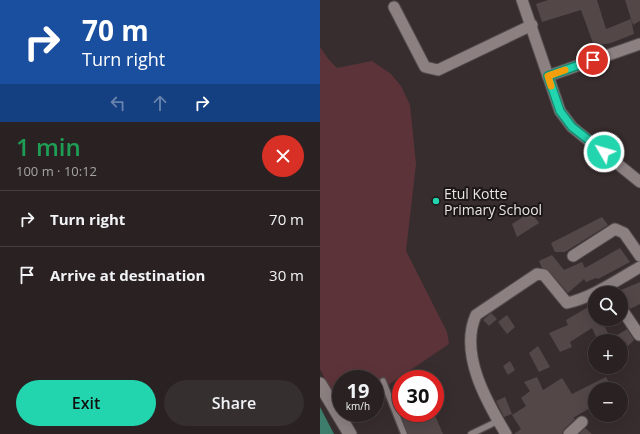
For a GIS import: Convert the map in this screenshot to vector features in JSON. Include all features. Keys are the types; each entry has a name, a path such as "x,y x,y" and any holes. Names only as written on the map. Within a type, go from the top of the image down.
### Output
{"street":[{"path":"522,0 532,25 560,111 572,127 640,182"},
{"path":"394,7 425,67 438,70 532,25"},
{"path":"548,76 640,44"},
{"path":"573,256 615,229 624,233 640,256"},
{"path":"614,286 640,267"},
{"path":"506,434 484,396 470,348 471,326 476,315 537,274 544,275 567,303 588,297"},
{"path":"628,318 639,335"},
{"path":"321,385 350,434"},
{"path":"569,434 582,422"}],"lane":[{"path":"384,381 404,434"},
{"path":"471,434 498,421"}],"shaded area":[{"path":"320,47 337,68 372,61 391,74 401,86 410,105 416,164 406,251 447,332 449,344 411,370 392,370 392,383 384,388 384,370 332,370 332,392 320,369"},
{"path":"320,407 334,434 320,434"}],"building":[{"path":"548,0 597,0 606,29 631,19 634,34 611,43 594,46 581,10 542,22 536,4"},
{"path":"625,0 640,0 640,21 633,25"},
{"path":"531,212 539,223 517,237 512,224"},
{"path":"602,217 608,225 565,252 555,252 551,243"},
{"path":"620,248 630,262 598,279 596,278 586,282 584,279 568,293 549,271 542,268 539,261 552,255 564,270 582,262 585,268"},
{"path":"640,282 640,304 630,309 628,306 628,287"},
{"path":"588,307 588,326 604,326 608,334 595,334 592,328 570,342 572,347 560,352 549,333 568,325 566,320"},
{"path":"491,313 497,319 489,326 483,320"},
{"path":"507,315 515,327 507,334 498,322"},
{"path":"627,329 634,340 628,346 628,334 619,334"},
{"path":"538,346 550,367 539,372 529,353"},
{"path":"510,361 515,370 508,375 503,366"},
{"path":"537,377 543,390 562,378 572,394 588,386 588,409 573,418 575,419 564,429 562,434 514,434 521,429 512,415 526,406 521,398 530,391 524,382"},
{"path":"606,377 609,382 596,382"},
{"path":"505,397 512,414 504,417 496,401"},
{"path":"404,422 438,422 443,434 408,434"},
{"path":"585,428 592,434 579,434"}],"slow traffic":[{"path":"551,86 548,76 565,70"}],"place":[{"name":"Etul Kotte Primary School","path":"436,201"}],"route":[{"path":"593,60 548,76 560,111 572,127 604,152"}]}
